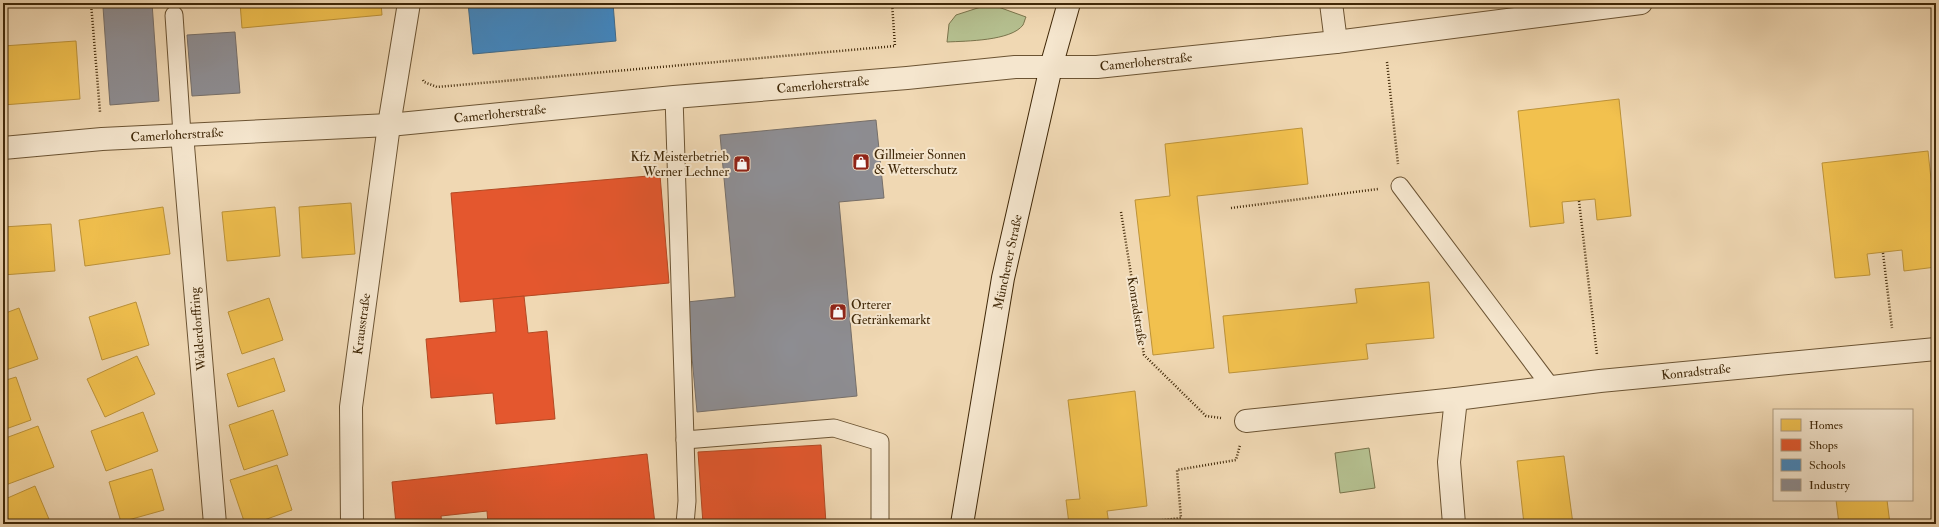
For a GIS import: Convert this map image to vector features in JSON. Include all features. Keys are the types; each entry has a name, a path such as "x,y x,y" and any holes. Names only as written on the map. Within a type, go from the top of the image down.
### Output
{"street":[{"name":"Krausstraße","path":"352,524 351,407 390,125 409,3"},
{"name":"Münchener Straße","path":"962,524 1003,278 1051,67 1069,3"},
{"path":"1331,3 1336,42"},
{"name":"Camerloherstraße","path":"3,148 102,139 182,134 390,125 674,97 907,78 1015,67 1097,67 1336,42 1641,3"},
{"name":"Walderdorffring","path":"182,134 215,524"},
{"name":"Konradstraße","path":"1246,421 1456,399 1600,381 1936,349"},
{"path":"1454,524 1449,462 1456,399"}],"lane":[{"path":"174,15 182,134"},
{"path":"674,97 687,501 685,524"},
{"path":"1400,186 1551,388"},
{"path":"685,440 834,428 880,442 880,524"}],"path":[{"path":"91,3 102,139"},
{"path":"422,77 424,82 437,87 895,46 892,3"},
{"path":"1231,208 1400,186 1384,36"},
{"path":"1579,200 1600,381"},
{"name":"Konradstraße","path":"1121,212 1144,355 1206,416 1246,421"},
{"path":"1883,253 1895,352"},
{"path":"1129,524 1181,518 1177,470 1236,460 1246,421"}],"green space":[{"path":"990,4 1026,17 1023,25 1009,34 999,37 947,42 949,24 956,15"},
{"path":"1369,448 1375,488 1340,493 1335,453"}],"building: Homes":[{"path":"240,3 381,3 382,15 242,28"},
{"path":"76,41 80,99 3,105 3,46"},
{"path":"1619,99 1631,216 1597,220 1595,199 1562,202 1564,223 1530,227 1518,111"},
{"path":"1302,128 1308,184 1197,196 1214,348 1153,355 1135,200 1170,196 1165,144"},
{"path":"1928,151 1936,226 1936,267 1904,271 1902,250 1867,254 1870,275 1835,278 1822,163"},
{"path":"351,203 355,254 302,258 299,207"},
{"path":"163,207 170,254 85,266 79,220"},
{"path":"275,207 280,256 227,261 222,212"},
{"path":"51,224 55,271 3,275 3,227"},
{"path":"1429,282 1434,338 1366,344 1368,359 1229,373 1223,316 1357,303 1355,289"},
{"path":"269,298 283,340 242,354 228,312"},
{"path":"136,302 149,345 102,360 89,317"},
{"path":"19,308 38,359 3,371 3,314"},
{"path":"137,356 155,394 105,417 87,379"},
{"path":"274,358 285,391 238,407 227,374"},
{"path":"16,377 31,420 3,430 3,381"},
{"path":"1135,391 1147,506 1107,511 1109,524 1069,524 1066,500 1080,499 1068,400"},
{"path":"273,410 288,455 244,470 229,425"},
{"path":"143,412 158,451 106,471 91,431"},
{"path":"38,426 54,467 3,486 3,439"},
{"path":"1564,456 1573,524 1524,524 1517,461"},
{"path":"277,465 292,510 253,524 245,524 230,480"},
{"path":"152,469 164,510 121,522 109,482"},
{"path":"35,486 51,524 3,524 3,500"},
{"path":"1836,501 1887,501 1890,524 1839,524"}],"building: Shops":[{"path":"660,175 669,283 460,302 451,193"},
{"path":"524,296 528,333 547,331 555,419 496,424 493,393 431,398 426,339 496,332 493,299"},
{"path":"821,445 826,524 703,524 698,452"},
{"path":"647,454 655,524 488,524 487,511 441,516 442,524 396,524 392,482"}],"building: Schools":[{"path":"468,3 613,3 616,41 473,54"}],"building: Industry":[{"path":"152,3 159,101 110,105 103,7"},
{"path":"235,32 240,93 192,96 187,35"},
{"path":"876,120 884,198 839,202 857,396 697,412 687,302 735,297 720,135"}],"place":[{"name":"Gillmeier Sonnen & Wetterschutz","path":"861,162"},
{"name":"Kfz Meisterbetrieb Werner Lechner","path":"742,164"},
{"name":"Orterer Getränkemarkt","path":"838,312"}]}
